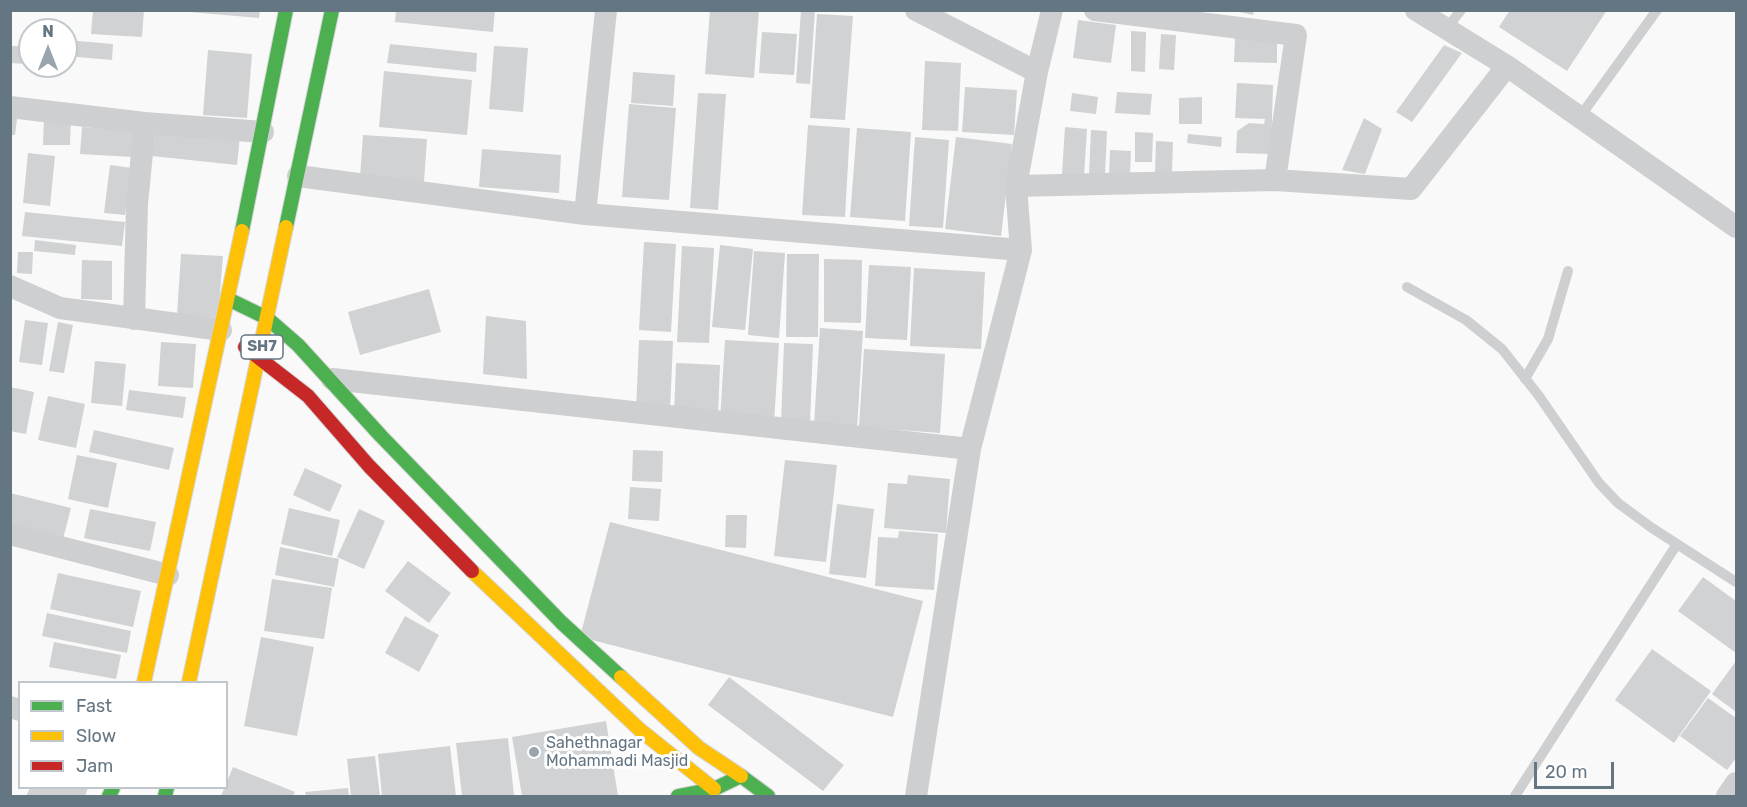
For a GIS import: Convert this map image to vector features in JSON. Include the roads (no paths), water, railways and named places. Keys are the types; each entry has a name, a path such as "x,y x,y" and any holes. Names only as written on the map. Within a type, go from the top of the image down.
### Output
{"main road":[{"name":"SH7","path":"144,681 228,299 286,10"},
{"name":"SH7","path":"189,681 332,10"},
{"path":"228,299 267,318 332,379 381,436 562,623 699,748 768,796"},
{"path":"221,330 260,357 308,396 369,466 495,594 640,730 718,793"},
{"path":"678,796 718,793 741,776"}],"street":[{"path":"585,214 606,10"},
{"path":"916,10 1037,72"},
{"path":"916,796 970,449 1021,250 1016,186 1037,72 1052,10"},
{"path":"1095,10 1296,35 1275,180"},
{"path":"1416,10 1454,19 1507,66 1737,227"},
{"path":"1016,186 1275,180 1411,189 1507,66"},
{"path":"10,107 145,123 263,132"},
{"path":"134,319 137,204 145,123"},
{"path":"298,176 585,214 1021,250"},
{"path":"10,286 60,308 221,330"},
{"path":"332,379 970,449"},
{"path":"10,534 168,575"},
{"path":"1727,796 1737,783"}],"lane":[{"path":"1579,118 1657,10"},
{"path":"1525,379 1548,339 1568,271"},
{"path":"1407,287 1466,320 1502,350 1599,483 1618,503 1737,582"},
{"path":"1515,796 1677,544"}],"place":[{"name":"Sahethnagar Mohammadi Masjid","path":"534,752"}]}
